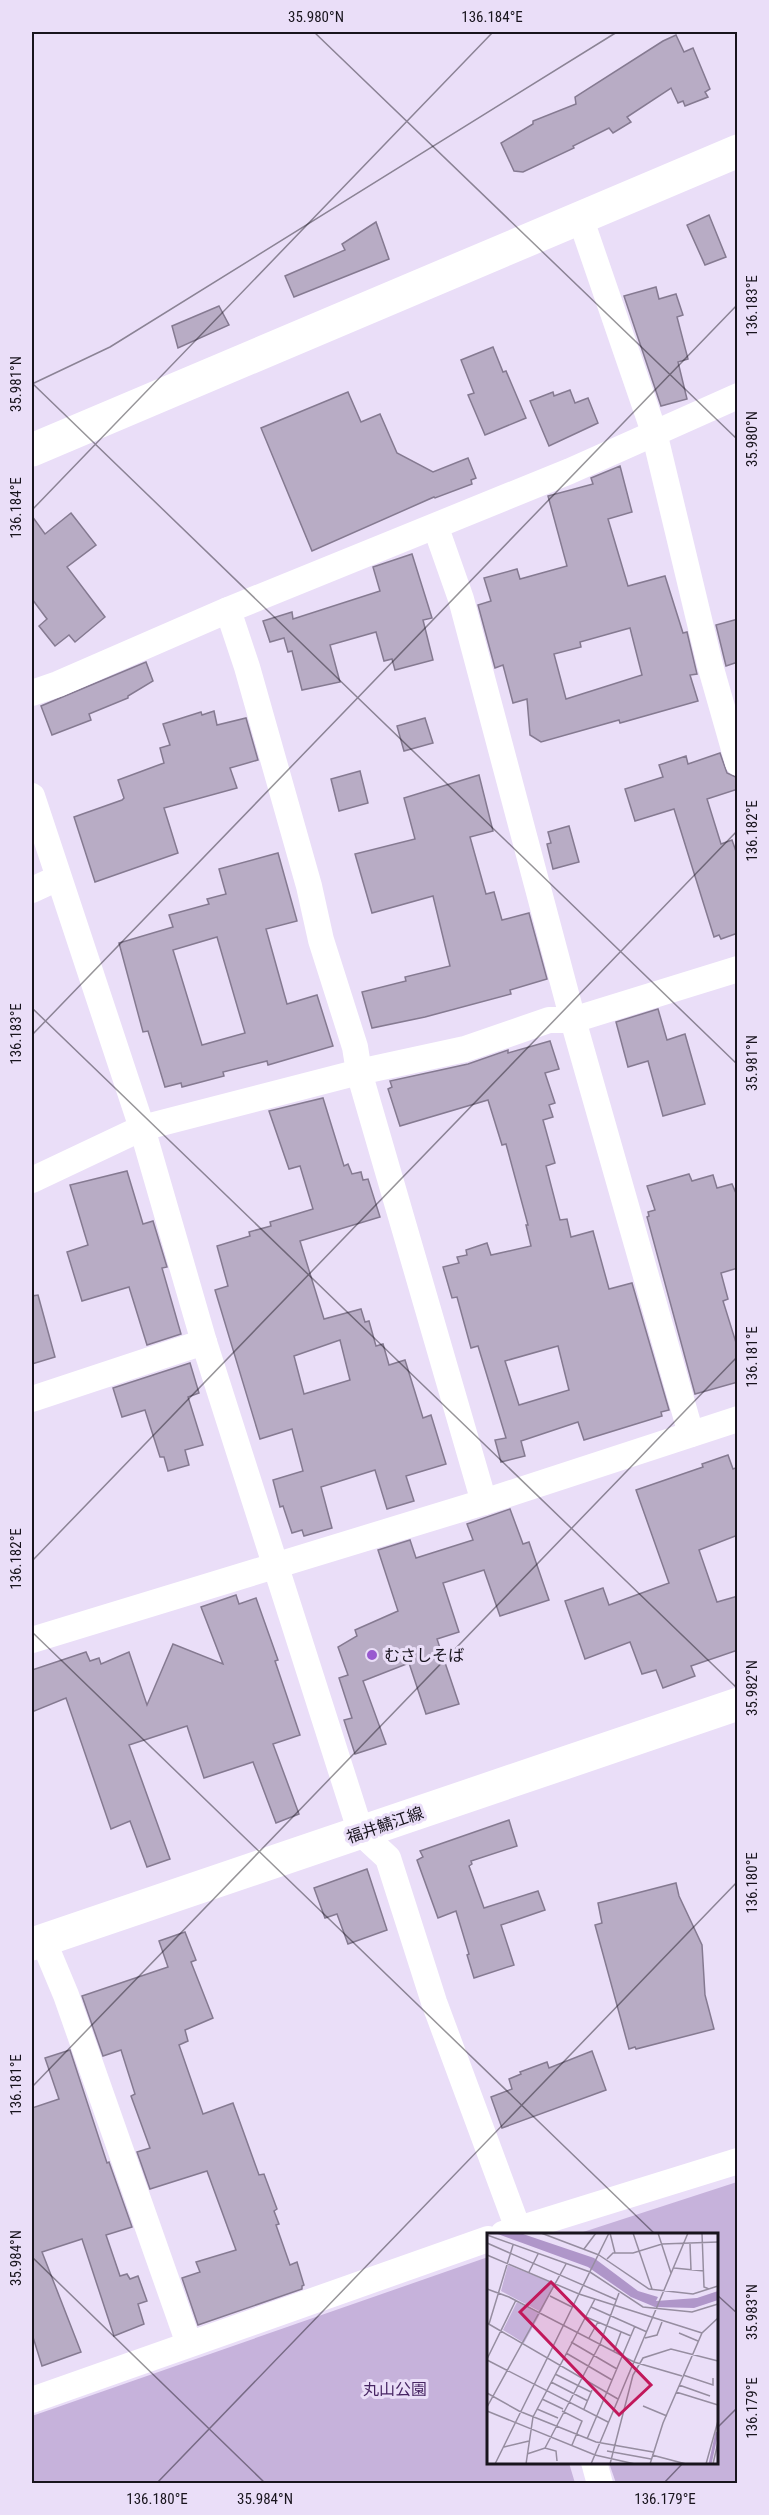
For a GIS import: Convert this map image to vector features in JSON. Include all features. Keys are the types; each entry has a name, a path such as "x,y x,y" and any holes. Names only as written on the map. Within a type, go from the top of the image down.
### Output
{"street":[{"path":"32,450 738,151"},
{"path":"579,217 654,432 727,681 738,763"},
{"path":"32,693 58,684 228,610 436,528 738,396"},
{"path":"436,528 461,599 573,1020 691,1434"},
{"path":"228,610 277,771 309,886 321,940 355,1047 359,1072 484,1502"},
{"path":"32,796 142,1128 204,1342 361,1833 388,1858 434,2002 513,2233 738,2161"},
{"path":"32,890 58,878"},
{"path":"32,1180 142,1128 359,1072 465,1049 549,1020 573,1020 738,969"},
{"path":"32,1399 204,1342"},
{"path":"32,1640 484,1502 738,1419"},
{"name":"福井鯖江線","path":"37,1942 738,1704"},
{"path":"37,1942 66,1995 189,2344"},
{"path":"32,2400 487,2240"},
{"path":"594,2464 600,2484"}],"green space":[{"path":"737,2182 737,2483 616,2483 609,2464 718,2464 718,2233 580,2233"},
{"name":"丸山公園","path":"487,2257 487,2464 569,2464 575,2483 32,2483 32,2416"}],"building":[{"path":"676,35 684,52 693,48 710,89 705,92 708,97 685,106 683,101 678,103 671,88 627,117 631,122 613,133 609,128 573,146 574,148 523,172 514,171 501,143 533,124 533,121 576,104 575,97"},
{"path":"709,215 726,257 705,265 687,225"},
{"path":"376,222 389,259 294,297 285,276 345,250 342,244"},
{"path":"656,287 659,299 676,294 683,315 677,317 688,359 678,362 687,399 661,406 624,296"},
{"path":"219,306 229,325 178,348 172,326"},
{"path":"493,347 526,418 485,435 468,395 474,393 461,360"},
{"path":"570,390 575,403 588,398 598,423 549,446 530,401 553,392 554,396"},
{"path":"348,392 361,422 380,414 397,453 433,472 468,458 476,478 471,480 472,484 434,497 312,551 261,428"},
{"path":"620,466 632,512 608,519 628,586 665,576 683,633 687,632 697,674 690,675 698,701 541,742 530,735 527,699 513,703 503,665 495,668 478,605 491,601 484,578 517,569 520,579 567,566 548,496 593,484 591,478","holes":["630,628 642,675 566,699 554,654 581,647 580,642"]},
{"path":"71,513 96,545 67,567 105,617 75,642 69,635 55,646 39,626 47,619 32,599 32,516 45,534"},
{"path":"412,554 432,618 423,620 433,660 395,670 392,659 384,661 376,632 330,645 340,682 302,690 292,651 288,652 284,638 270,642 263,621 292,612 293,619 380,591 373,567"},
{"path":"738,619 738,662 726,666 716,625"},
{"path":"146,662 153,681 128,698 89,714 91,720 52,735 41,706"},
{"path":"214,711 217,725 246,718 258,760 230,768 237,788 164,808 178,853 95,882 74,817 122,800 124,798 118,780 164,763 160,748 170,745 163,724 201,712 202,715"},
{"path":"425,718 433,743 404,751 397,726"},
{"path":"720,753 727,773 738,778 738,789 707,799 721,844 732,840 738,857 738,933 721,939 719,935 714,937 674,809 635,821 625,789 663,777 659,765 686,756 688,764"},
{"path":"360,771 368,803 339,811 331,779"},
{"path":"479,775 493,831 470,837 486,894 494,892 502,920 529,913 547,979 510,990 511,994 425,1017 372,1028 362,992 406,981 405,977 450,966 433,896 372,913 355,854 415,839 404,798"},
{"path":"569,826 579,862 553,869 547,844 551,843 548,832"},
{"path":"278,853 297,921 266,929 287,1004 317,995 333,1046 268,1065 267,1061 223,1072 224,1076 182,1087 181,1083 165,1087 148,1031 143,1032 119,943 173,927 169,915 209,904 207,899 226,894 219,869","holes":["217,937 245,1033 202,1045 173,950"]},
{"path":"658,1009 667,1040 685,1034 705,1104 663,1116 648,1061 628,1067 616,1022"},
{"path":"550,1041 559,1069 545,1073 555,1103 549,1105 553,1117 543,1120 555,1163 546,1166 560,1220 567,1219 571,1237 593,1231 609,1289 632,1283 669,1410 661,1412 662,1416 584,1440 578,1422 521,1441 525,1456 501,1462 495,1440 506,1438 478,1346 471,1348 457,1297 452,1298 443,1267 459,1263 457,1257 467,1255 466,1250 487,1243 491,1255 531,1246 526,1225 528,1225 506,1144 502,1145 488,1100 400,1126 388,1089 392,1087 390,1081 468,1064 508,1050 508,1053","holes":["558,1346 569,1390 519,1405 505,1361"]},
{"path":"323,1098 344,1166 348,1164 352,1174 361,1172 363,1180 368,1179 380,1217 300,1241 324,1319 361,1309 365,1322 369,1321 376,1346 383,1344 389,1365 405,1360 423,1418 431,1415 446,1464 406,1476 414,1501 387,1509 375,1470 321,1487 332,1528 304,1536 302,1530 292,1533 283,1506 280,1507 273,1480 303,1471 292,1429 260,1439 215,1290 228,1286 217,1246 250,1236 249,1232 271,1226 270,1222 313,1209 300,1166 289,1169 269,1111","holes":["340,1340 350,1380 304,1394 294,1356"]},
{"path":"127,1171 143,1224 153,1221 167,1267 162,1268 181,1334 147,1345 129,1287 82,1301 67,1252 88,1245 70,1185"},
{"path":"689,1174 692,1181 713,1175 717,1188 732,1184 738,1198 738,1268 721,1273 728,1299 723,1301 738,1349 738,1382 695,1394 647,1217 648,1212 655,1210 647,1186"},
{"path":"38,1295 55,1357 32,1364 32,1296"},
{"path":"190,1363 199,1393 188,1397 203,1445 185,1450 189,1465 168,1471 164,1457 160,1457 145,1410 122,1417 113,1388"},
{"path":"728,1455 733,1469 738,1467 738,1535 699,1550 717,1602 738,1596 738,1650 691,1666 695,1676 663,1688 656,1670 642,1674 630,1642 585,1659 565,1601 603,1588 609,1605 669,1583 636,1490 703,1467 702,1464"},
{"path":"510,1509 523,1544 529,1542 549,1600 500,1616 484,1570 443,1583 459,1632 437,1639 459,1704 426,1714 409,1663 363,1681 386,1744 355,1754 344,1720 352,1718 339,1678 348,1675 338,1647 357,1636 355,1630 398,1611 378,1550 410,1540 416,1558 473,1540 467,1524"},
{"path":"236,1595 239,1604 256,1598 278,1660 275,1661 300,1735 273,1744 299,1814 276,1823 253,1762 204,1778 187,1726 129,1745 170,1859 147,1867 130,1821 111,1829 66,1698 32,1712 32,1670 86,1652 90,1661 99,1658 101,1664 129,1652 147,1705 173,1644 223,1664 201,1607"},
{"path":"509,1820 517,1846 471,1861 472,1864 469,1866 484,1908 538,1891 545,1910 501,1925 514,1965 474,1978 456,1911 438,1918 417,1860 423,1857 420,1851"},
{"path":"367,1869 387,1930 348,1944 337,1914 325,1918 314,1888"},
{"path":"676,1883 679,1896 702,1945 705,1995 714,2029 629,2049 595,1925 602,1923 598,1903"},
{"path":"185,1932 196,1960 191,1962 213,2018 185,2030 188,2041 179,2045 203,2114 233,2103 259,2175 264,2174 277,2209 274,2211 279,2224 276,2225 290,2265 297,2262 304,2285 302,2289 198,2325 182,2278 200,2272 196,2262 236,2250 207,2171 150,2189 137,2152 150,2148 131,2096 135,2094 121,2050 103,2056 82,1996 168,1967 159,1941"},
{"path":"70,2050 107,2163 109,2162 132,2227 106,2235 120,2276 127,2274 130,2279 138,2276 147,2301 138,2304 144,2324 114,2336 82,2239 42,2252 81,2352 42,2366 32,2334 32,2108 59,2099 45,2058"},
{"path":"592,2051 606,2090 502,2128 491,2097 512,2089 509,2079 521,2074 520,2072 547,2062 549,2068"}],"tram line":[{"path":"32,384 110,347 617,32"}],"place":[{"name":"むさしそば","path":"372,1655"}]}
